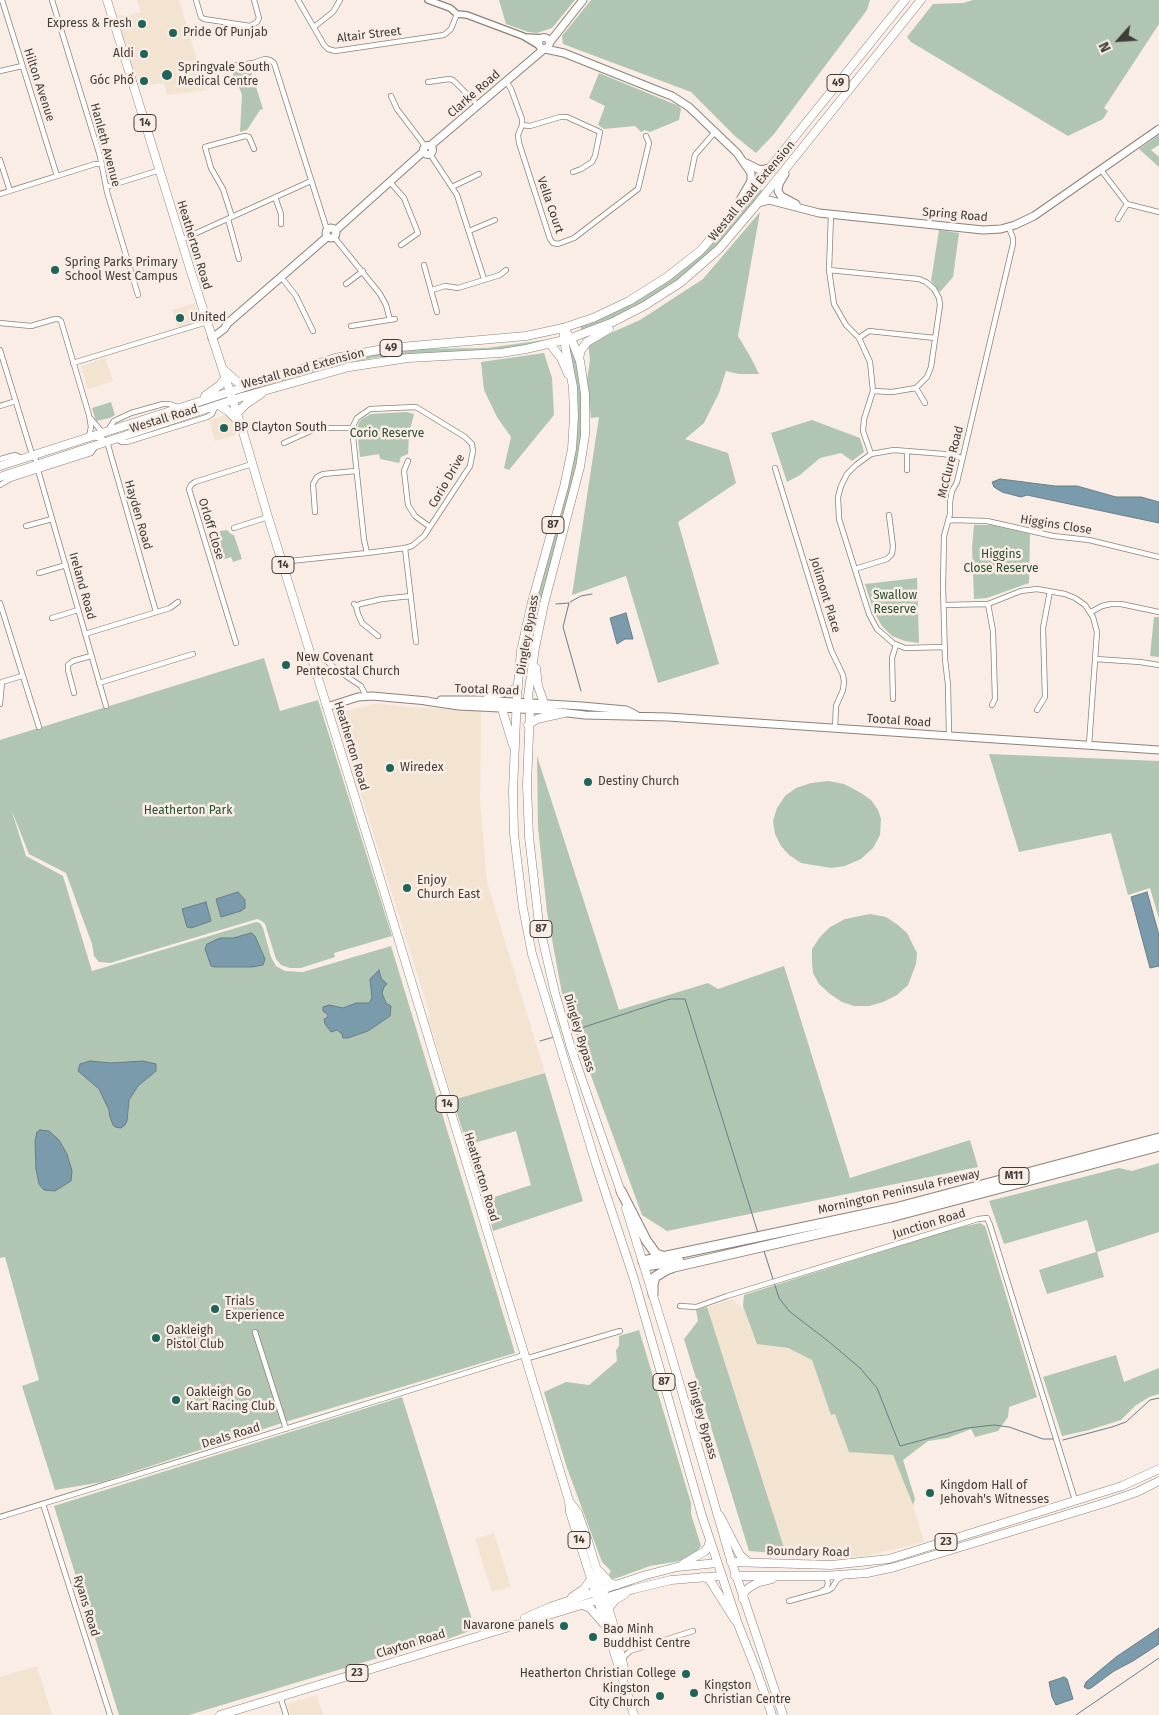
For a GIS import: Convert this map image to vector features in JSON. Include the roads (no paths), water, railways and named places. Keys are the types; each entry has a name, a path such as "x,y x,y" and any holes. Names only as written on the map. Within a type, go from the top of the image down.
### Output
{"highway":[{"name":"Mornington Peninsula Freeway","path":"644,1263 662,1256 895,1208 1159,1138"},
{"name":"Mornington Peninsula Freeway","path":"653,1294 654,1280 663,1272 674,1267 891,1218 1159,1146"},
{"path":"621,1191 646,1240 656,1254 662,1256"},
{"name":"Mornington Peninsula Freeway","path":"644,1263 726,1254"}],"main road":[{"name":"Heatherton Road","path":"107,0 211,335 234,401 569,1500 570,1512 591,1580 600,1595"},
{"name":"Clarke Road","path":"211,335 228,323 532,58 583,0"},
{"name":"Westall Road Extension","path":"230,390 322,361 361,352 397,347 512,338 563,328 604,313 639,296 678,270 712,238 905,0"},
{"name":"Westall Road Extension","path":"234,401 349,366 408,358 501,353 550,344 567,340 611,323 644,306 698,269 737,229 921,0"},
{"path":"544,44 672,96 689,107 744,162 758,170 770,168"},
{"name":"Spring Road","path":"758,202 769,200 810,211 831,214 983,230 1009,228 1034,216 1159,129"},
{"name":"Spring Road","path":"803,147 781,180 778,191 784,198 810,211"},
{"path":"712,238 744,195 752,178 744,162"},
{"path":"580,361 580,352 588,342 598,334 629,319 644,306"},
{"name":"87","path":"563,328 567,340"},
{"name":"Dingley Bypass","path":"567,340 580,361 583,380 585,410 583,452 555,560 535,648 528,696 527,799 533,879 545,950 565,1029 644,1263 731,1562 783,1715"},
{"name":"Dingley Bypass","path":"567,340 573,387 572,449 564,487 520,651 515,752 514,827 523,908 532,954 556,1036 630,1266 710,1541 772,1715"},
{"path":"550,344 563,361 573,387"},
{"path":"223,369 236,381 245,385"},
{"path":"200,400 215,389 226,377"},
{"path":"237,413 246,404 269,389"},
{"name":"Westall Road","path":"0,466 230,390"},
{"name":"Westall Road","path":"0,477 38,467 114,438 234,401"},
{"path":"217,406 228,411 241,424"},
{"path":"535,648 538,686 544,703"},
{"path":"486,700 495,695 518,688"},
{"name":"Tootal Road","path":"327,707 366,696 384,696 458,706 502,709 517,706"},
{"name":"Tootal Road","path":"425,701 486,700 517,706 544,703 626,710 637,715"},
{"name":"Tootal Road","path":"529,706 564,713 625,717 637,715 1159,750"},
{"path":"502,709 515,752"},
{"path":"528,725 537,719 564,713"},
{"name":"M11","path":"630,1266 644,1263"},
{"name":"Boundary Road","path":"600,1595 617,1585 677,1567 731,1562 832,1565 896,1557 1131,1483 1159,1469"},
{"name":"Boundary Road","path":"600,1595 671,1580 700,1577 846,1575 906,1565 1123,1497 1159,1481"},
{"name":"Heatherton Road","path":"569,1500 578,1513 593,1560 600,1595"},
{"path":"1075,1500 1079,1511"},
{"path":"716,1507 740,1555 748,1562"},
{"path":"677,1567 705,1551 710,1541"},
{"path":"593,1560 607,1581 617,1585"},
{"path":"832,1565 837,1571 857,1574"},
{"path":"744,1601 745,1591 751,1586 758,1582 784,1576"},
{"path":"700,1577 711,1582 738,1624"},
{"path":"561,1606 591,1580"},
{"path":"608,1609 615,1600 634,1589"},
{"name":"Clayton Road","path":"561,1606 583,1604 600,1595"},
{"name":"Clayton Road","path":"220,1715 495,1630 561,1606 600,1595"},
{"name":"14","path":"600,1595 608,1609 636,1715"},
{"name":"14","path":"600,1595 607,1629 636,1715"},
{"path":"583,1604 592,1610 607,1629"}],"street":[{"name":"Hilton Avenue","path":"2,0 2,9 57,176"},
{"name":"Hanleth Avenue","path":"52,0 102,164 106,187 138,295"},
{"path":"196,0 201,16 206,20 250,26 257,22 258,15 254,0"},
{"name":"Altair Street","path":"298,0 326,47 338,51 444,35 451,29 457,14"},
{"path":"314,28 333,12 340,0"},
{"path":"428,0 439,2 457,14 465,14 544,44"},
{"path":"218,68 254,63 266,59 274,63 311,181 331,233 380,294 392,320 351,326"},
{"path":"0,72 22,66"},
{"path":"428,82 453,80 478,105"},
{"name":"Vella Court","path":"506,81 512,89 522,119 518,135 519,142 550,239 553,243 558,244 574,238 638,189 649,143 646,136"},
{"path":"391,96 397,109 427,149 460,202 484,279"},
{"path":"522,125 530,126 560,117 567,117 600,132 592,162 581,170 573,172"},
{"path":"690,179 695,155 715,132"},
{"path":"239,259 223,189 211,168 205,147 245,136 249,137 254,149"},
{"path":"0,160 10,191"},
{"path":"0,194 102,164"},
{"path":"106,187 160,170"},
{"path":"1101,170 1127,204 1158,211 1159,205"},
{"path":"452,187 479,174"},
{"path":"181,240 311,181"},
{"path":"390,182 404,198 418,233 401,245"},
{"path":"275,197 281,214 281,224"},
{"path":"1118,219 1127,204"},
{"path":"831,214 829,270 834,304 846,325 859,338 870,362 873,391 864,419 863,430 871,454"},
{"path":"469,230 495,220"},
{"name":"McClure Road","path":"949,735 944,605 943,547 945,528 950,514 952,491 957,482 963,458 1013,244 1009,228"},
{"path":"424,265 437,312"},
{"path":"432,290 445,286 458,288 500,274 506,270"},
{"path":"829,270 919,279 934,289 939,298 940,305 936,338 931,368 927,376 916,388 892,392 873,391"},
{"path":"346,284 363,271"},
{"path":"281,277 296,296 313,331"},
{"path":"0,323 30,326 58,318 61,321 89,415 91,427 89,436 106,441"},
{"path":"73,363 207,322"},
{"path":"859,338 869,331 936,338"},
{"name":"Ireland Road","path":"0,352 38,467 106,706"},
{"path":"916,388 925,403"},
{"path":"0,406 16,402"},
{"name":"Corio Drive","path":"282,563 290,560 365,553 412,546 421,540 472,460 473,452 470,442 465,437 416,406 370,409 357,418 352,428"},
{"path":"89,415 105,431"},
{"path":"284,443 317,428 352,428 365,553"},
{"name":"Hayden Road","path":"106,441 156,612"},
{"path":"945,648 910,649 896,645 880,633 874,625 838,513 838,494 843,481 853,467 871,454 894,450 944,454 963,458"},
{"path":"907,451 908,470"},
{"name":"Westall Road","path":"0,459 15,455 22,458"},
{"path":"408,461 404,471 408,505 415,516 430,527"},
{"name":"Orloff Close","path":"236,642 189,489 195,482 252,464"},
{"name":"Westall Road","path":"0,485 38,467"},
{"name":"Jolimont Place","path":"775,468 831,650 843,675 843,690 836,706 835,728"},
{"path":"315,512 313,484 317,477 323,474 356,470"},
{"path":"855,569 887,559 892,554 894,546 888,515"},
{"path":"234,528 268,517"},
{"path":"26,526 52,518"},
{"name":"Higgins Close","path":"948,521 987,521 1053,536 1089,540 1159,557"},
{"path":"405,548 416,642"},
{"path":"39,573 66,565"},
{"path":"944,605 988,604 1021,591 1037,589 1073,596 1082,603 1091,612 1097,632 1089,745"},
{"path":"1037,710 1045,697 1043,628 1050,591"},
{"path":"378,636 362,623 355,605 382,599 411,596"},
{"path":"85,634 170,608 178,602"},
{"path":"0,603 39,727"},
{"path":"988,604 993,631 995,699 992,705"},
{"path":"1091,612 1111,604 1121,604 1159,612"},
{"path":"52,618 78,610"},
{"path":"893,698 892,658 896,645"},
{"path":"99,683 193,654"},
{"path":"74,693 68,664 91,656"},
{"path":"321,656 337,670 361,686 366,696"},
{"path":"1095,659 1140,662 1159,666"},
{"path":"0,704 1,682 22,676"},
{"name":"Junction Road","path":"680,1306 696,1308 978,1219 987,1218 1075,1500"},
{"name":"Deals Road","path":"0,1517 525,1357 620,1331"},
{"path":"254,1332 286,1429"},
{"name":"Ryans Road","path":"44,1504 110,1715"},
{"path":"789,1601 831,1589 837,1580 846,1575"},
{"path":"818,1593 828,1585 824,1576"},
{"path":"622,1661 630,1651 693,1631"},
{"path":"618,1646 630,1651"},
{"path":"280,1696 286,1715"}],"water":[{"path":"1000,479 1055,486 1077,486 1116,497 1141,497 1159,502 1159,523 1027,495 1021,497 1002,492 994,487 992,482"},
{"path":"626,613 633,639 625,639 617,644 610,618"},
{"path":"238,892 245,900 245,908 221,917 216,899"},
{"path":"1147,892 1159,935 1159,966 1150,968 1131,897"},
{"path":"206,902 211,921 191,928 187,927 182,909"},
{"path":"251,933 255,936 265,959 263,965 252,967 211,966 205,949 207,944 220,938 233,938"},
{"path":"379,970 381,978 387,984 382,993 386,1003 391,1006 390,1016 368,1031 348,1038 343,1038 342,1034 337,1030 331,1032 325,1024 324,1019 328,1015 323,1011 323,1007 329,1005 343,1008 356,1003 369,1003 372,998 370,979"},
{"path":"90,1061 111,1063 143,1061 156,1064 156,1071 138,1086 129,1100 127,1121 121,1128 113,1125 109,1110 99,1089 78,1071 80,1064"},
{"path":"40,1130 49,1131 59,1140 67,1154 72,1171 71,1181 55,1191 44,1190 39,1184 36,1169 35,1141 37,1132"},
{"path":"1159,1628 1159,1644 1114,1671 1091,1688 1084,1687 1086,1682 1116,1657"},
{"path":"1064,1677 1067,1679 1073,1699 1056,1705 1049,1682"}],"waterway":[{"path":"570,602 581,596 592,594"},
{"path":"556,604 569,603 563,627 581,691"},
{"path":"569,1032 670,999 685,999 758,1233"},
{"path":"540,1041 554,1037"},
{"path":"764,1251 779,1298 789,1311 860,1368 877,1388 900,1446 967,1428 994,1425 1009,1427 1043,1439 1054,1439"},
{"path":"1063,1440 1126,1422 1150,1400 1159,1398"},
{"path":"1076,1715 1159,1658"}],"place":[{"name":"Express & Fresh","path":"142,24"},
{"name":"Pride Of Punjab","path":"173,33"},
{"name":"Aldi","path":"144,54"},
{"name":"Springvale South Medical Centre","path":"167,75"},
{"name":"Góc Phố","path":"144,81"},
{"name":"Spring Parks Primary School West Campus","path":"55,270"},
{"name":"United","path":"180,318"},
{"name":"BP Clayton South","path":"224,428"},
{"name":"New Covenant Pentecostal Church","path":"286,665"},
{"name":"Wiredex","path":"390,768"},
{"name":"Destiny Church","path":"588,782"},
{"name":"Enjoy Church East","path":"407,888"},
{"name":"Trials Experience","path":"215,1309"},
{"name":"Oakleigh Pistol Club","path":"156,1338"},
{"name":"Oakleigh Go Kart Racing Club","path":"176,1400"},
{"name":"Kingdom Hall of Jehovah's Witnesses","path":"930,1493"},
{"name":"Navarone panels","path":"564,1626"},
{"name":"Bao Minh Buddhist Centre","path":"593,1637"},
{"name":"Heatherton Christian College","path":"686,1674"},
{"name":"Kingston Christian Centre","path":"694,1693"},
{"name":"Kingston City Church","path":"660,1696"}],"park label":[{"name":"Corio Reserve","path":"387,434"},
{"name":"Higgins Close Reserve","path":"1001,562"},
{"name":"Swallow Reserve","path":"895,603"},
{"name":"Heatherton Park","path":"188,811"}]}
